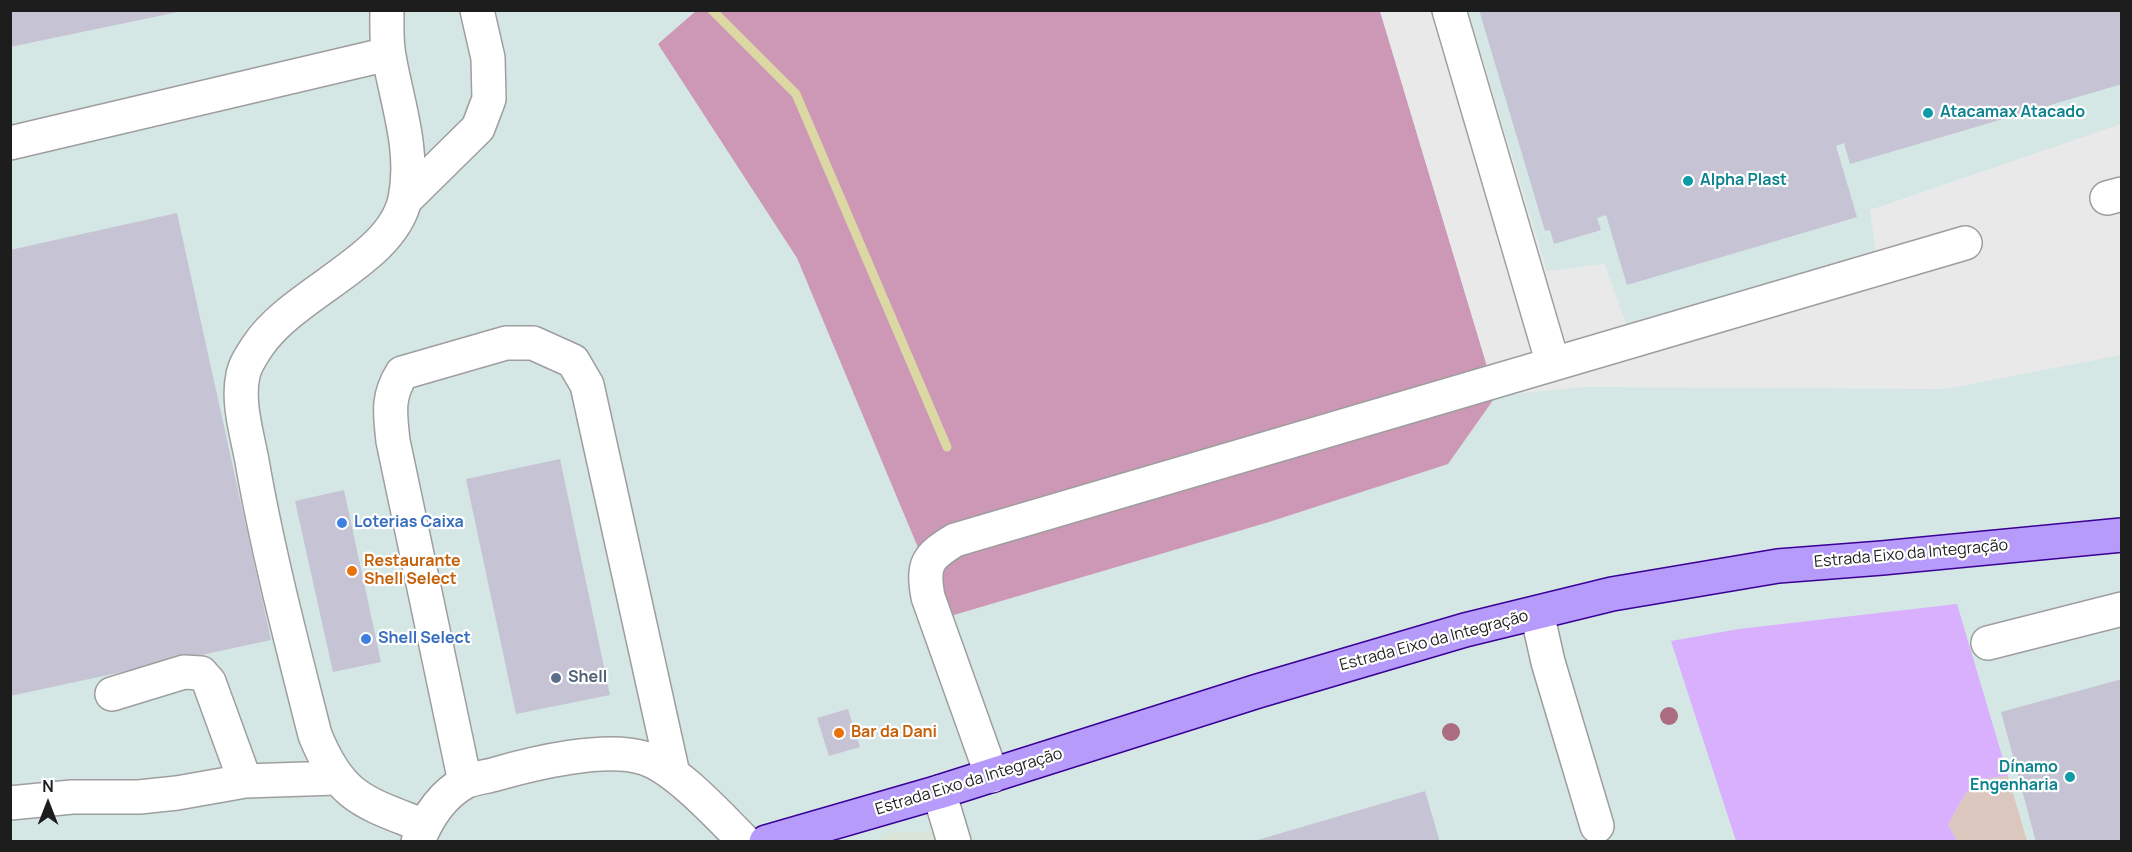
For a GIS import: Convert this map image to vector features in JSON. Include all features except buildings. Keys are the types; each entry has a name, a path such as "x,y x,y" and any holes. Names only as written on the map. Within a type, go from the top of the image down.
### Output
{"main road":[{"name":"Estrada Eixo da Integração","path":"766,842 992,776 1269,688 1465,630 1612,594 1778,566 2121,537"}],"street":[{"path":"387,10 388,54 407,144 409,166 405,200 397,221 383,241 284,316 267,332 246,366 243,376 242,404 266,532 315,735 324,759 336,777 362,800 421,834 440,801 465,782 531,764 583,756 616,755 644,758 673,774 745,842"},
{"path":"405,200 478,128 489,99 488,58 477,10"},
{"path":"1449,10 1553,364"},
{"path":"10,143 388,54"},
{"path":"992,776 928,597 924,572 927,562 942,547 955,540 1965,243"},
{"path":"465,782 393,441 389,406 393,387 402,373 506,343 533,343 556,352 573,361 587,385 673,774"},
{"path":"1988,643 2121,609"},
{"path":"1537,613 1548,662 1597,826"},
{"path":"112,694 184,672 201,673 209,682 245,781"},
{"path":"10,803 72,797 139,797 245,781 336,777"},
{"path":"939,792 954,842"}],"shaded area":[{"path":"697,10 1380,11 1496,396 1448,464 1269,522 947,617 797,258 658,44"},
{"path":"11,11 2121,11 2121,841 11,841"},
{"path":"1380,11 1468,11 1547,271 1605,264 1627,327 1878,271 1870,210 2121,124 2121,355 1945,389 1583,387 1496,396"},
{"path":"2008,776 2027,841 1957,841 1948,825 1969,789 1984,780"},
{"path":"892,832 930,832 951,841 883,841 881,836"}],"sand":[{"path":"1957,604 2008,776 1984,780 1969,789 1948,825 1957,841 1736,841 1671,641 1739,629"}],"waterway":[{"path":"712,10 796,94 947,447"}],"place":[{"name":"Atacamax Atacado","path":"1928,113"},
{"name":"Alpha Plast","path":"1688,181"},
{"name":"Loterias Caixa","path":"342,523"},
{"name":"Restaurante Shell Select","path":"352,571"},
{"name":"Shell Select","path":"366,639"},
{"name":"Shell","path":"556,678"},
{"name":"Bar da Dani","path":"839,733"},
{"name":"Dínamo Engenharia","path":"2070,777"}]}
